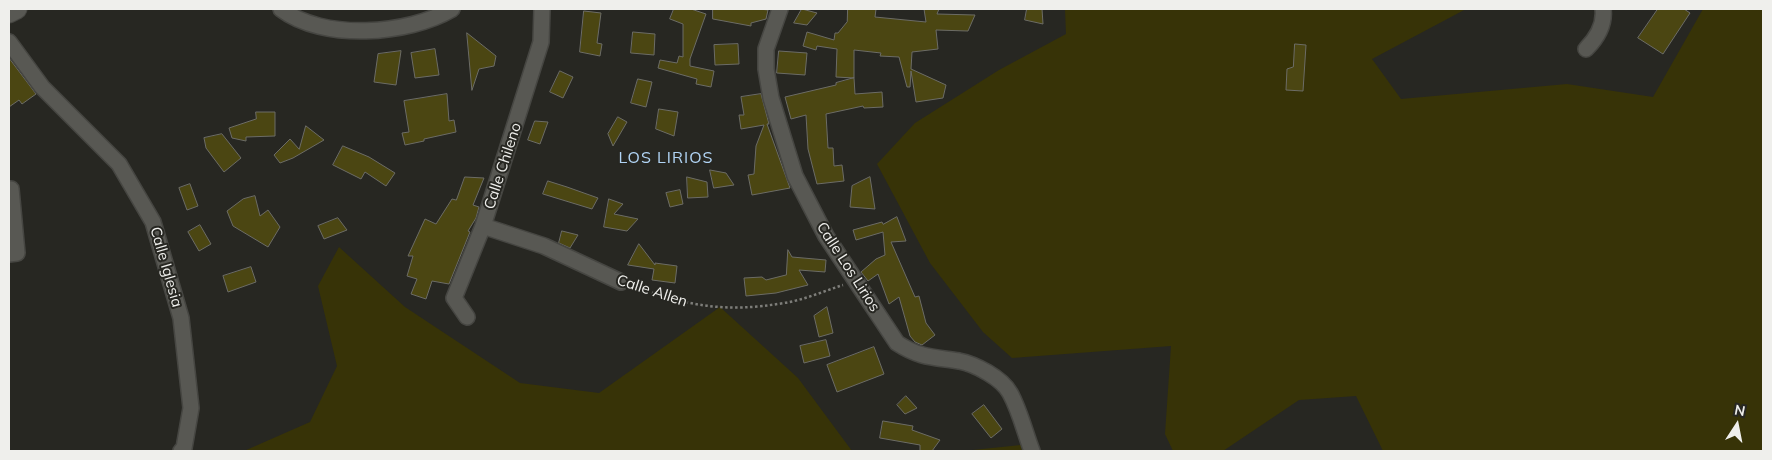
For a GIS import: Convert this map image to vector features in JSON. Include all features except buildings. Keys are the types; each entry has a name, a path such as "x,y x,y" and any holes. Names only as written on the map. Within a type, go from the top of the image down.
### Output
{"street":[{"path":"9,13 16,9"},
{"path":"281,9 308,22 339,28 376,31 430,19 452,9"},
{"name":"Calle Chileno","path":"466,317 454,298 483,226 541,42 542,9"},
{"name":"Calle Los Lirios","path":"780,9 766,50 766,69 771,98 796,176 826,236 897,343 914,354 961,362 985,370 1010,392 1032,451"},
{"path":"1586,49 1598,37 1603,18 1602,9"},
{"name":"Calle Iglesia","path":"9,42 42,87 119,164 153,222 181,318 191,408 184,448 181,451"},
{"path":"9,254 17,253 11,189"},
{"name":"Calle Allen","path":"483,226 544,246 621,282"}],"path":[{"name":"Calle Allen","path":"621,282 686,304 736,309 786,303 856,280"}],"shaded area":[{"path":"1065,9 1466,9 1372,59 1401,99 1567,84 1653,97 1703,9 1763,9 1763,451 1383,451 1356,396 1299,400 1223,451 1173,451 1165,434 1171,346 1012,358 983,332 930,263 877,164 915,123 999,70 1066,34"},
{"path":"339,247 405,307 520,383 599,393 720,307 798,378 852,451 244,451 310,422 337,366 318,286"},
{"path":"1021,445 1022,451 963,451"}],"district":[{"name":"LOS LIRIOS","path":"666,158"}]}
